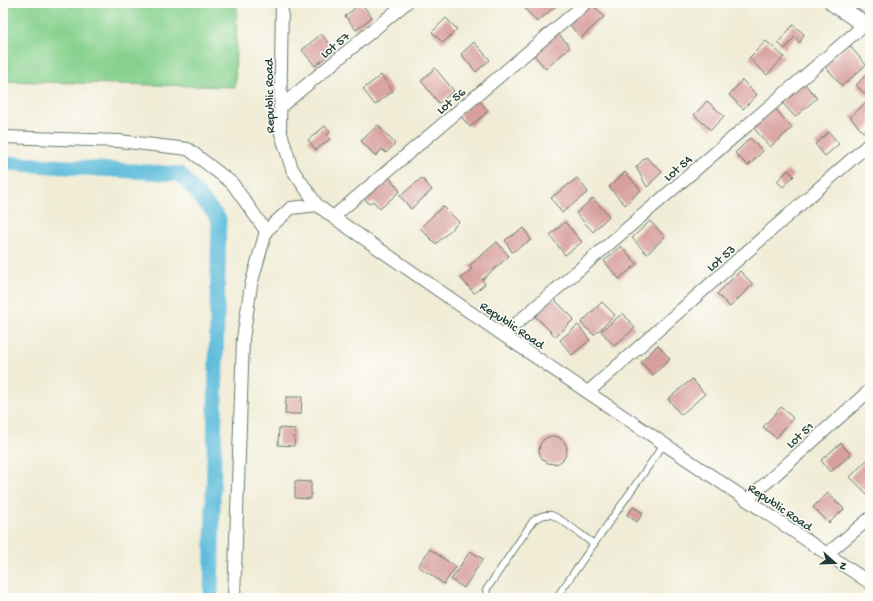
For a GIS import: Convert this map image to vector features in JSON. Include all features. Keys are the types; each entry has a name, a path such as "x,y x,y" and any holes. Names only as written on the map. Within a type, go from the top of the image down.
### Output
{"street":[{"name":"Republic Road","path":"282,3 280,130 292,169 317,206 332,218 503,335 870,583"},
{"name":"Lot 57","path":"280,106 406,3"},
{"name":"Lot 56","path":"332,218 586,3"},
{"path":"834,3 868,24"},
{"name":"Lot 54","path":"503,335 868,24"},
{"path":"3,138 119,141 188,148 232,183 266,231"},
{"name":"Lot 53","path":"588,392 870,143"},
{"path":"234,598 243,339 252,285 266,231 291,208 317,206"},
{"name":"Lot 51","path":"747,500 870,390"},
{"path":"827,554 870,518"}],"lane":[{"path":"556,598 664,444"},
{"path":"488,598 486,590 491,582 533,521 540,516 550,515 558,519 594,544"}],"green space":[{"path":"3,3 237,3 235,87 3,81"}],"building":[{"path":"361,3 372,17 356,30 345,16"},
{"path":"520,3 553,3 556,6 537,22"},
{"path":"591,3 604,17 581,38 568,23"},
{"path":"446,18 457,29 443,43 432,32"},
{"path":"793,25 804,34 800,43 795,37 785,49 778,43"},
{"path":"556,31 570,47 546,69 532,53"},
{"path":"321,34 335,50 315,66 302,50"},
{"path":"766,41 784,57 767,75 749,58"},
{"path":"474,42 490,60 476,72 461,54"},
{"path":"849,45 866,65 842,86 825,66"},
{"path":"435,68 454,91 439,103 421,81"},
{"path":"870,71 870,95 868,97 856,85"},
{"path":"381,75 393,91 375,105 363,89"},
{"path":"742,80 757,95 743,109 729,95"},
{"path":"803,82 817,98 795,117 781,101"},
{"path":"478,98 488,111 470,127 459,114"},
{"path":"870,99 870,126 863,132 850,117"},
{"path":"707,101 724,116 711,130 694,115"},
{"path":"774,107 792,128 770,147 752,126"},
{"path":"378,125 395,144 386,153 382,149 376,156 361,141"},
{"path":"325,126 330,132 327,135 330,139 316,150 308,140"},
{"path":"829,132 839,144 825,156 815,144"},
{"path":"750,138 763,151 748,166 735,153"},
{"path":"646,157 662,172 647,187 636,167"},
{"path":"788,170 794,176 783,187 777,181"},
{"path":"625,172 641,190 625,205 609,187"},
{"path":"388,176 400,191 380,209 373,201 369,204 363,197"},
{"path":"422,178 432,190 411,209 400,196"},
{"path":"577,178 588,192 562,213 551,198"},
{"path":"593,198 609,216 593,232 576,213"},
{"path":"443,206 459,222 436,244 420,228"},
{"path":"650,221 665,237 647,254 632,238"},
{"path":"565,222 582,242 565,255 550,235"},
{"path":"524,228 531,240 512,252 505,240"},
{"path":"497,242 509,256 482,280 485,284 474,293 461,278 472,269 469,266"},
{"path":"621,246 637,264 619,279 604,261"},
{"path":"740,271 753,284 730,307 717,294"},
{"path":"553,298 574,319 556,337 535,316"},
{"path":"602,302 615,315 594,335 581,323"},
{"path":"623,313 635,328 614,346 601,331"},
{"path":"578,325 590,340 572,355 560,340"},
{"path":"658,345 670,359 653,375 641,362"},
{"path":"692,379 705,394 681,415 668,399"},
{"path":"286,397 302,397 301,414 285,414"},
{"path":"781,407 793,418 776,438 763,427"},
{"path":"279,428 295,429 294,446 278,445"},
{"path":"553,436 563,440 567,450 563,460 553,464 543,460 539,450 543,440"},
{"path":"841,443 851,455 830,472 821,460"},
{"path":"868,459 870,462 870,492 867,494 850,477"},
{"path":"295,481 311,482 311,499 295,498"},
{"path":"828,493 844,509 829,523 813,507"},
{"path":"633,507 643,513 637,522 627,515"},
{"path":"430,549 456,567 444,584 418,566"},
{"path":"470,551 483,559 464,588 451,580"}],"waterway":[{"path":"3,163 180,174 219,219 211,598"}]}
